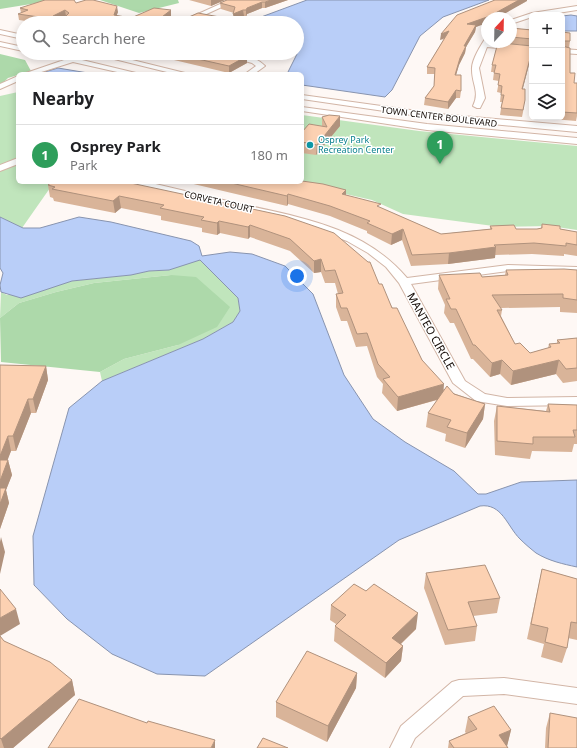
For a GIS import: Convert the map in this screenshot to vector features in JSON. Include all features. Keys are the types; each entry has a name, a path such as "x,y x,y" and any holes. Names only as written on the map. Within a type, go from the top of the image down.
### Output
{"street":[{"path":"197,16 234,0"},
{"path":"552,12 577,8"},
{"path":"517,20 529,16"},
{"path":"0,32 16,35"},
{"path":"0,44 16,47"},
{"path":"517,47 529,49"},
{"path":"477,106 481,98 476,68 483,48"},
{"path":"565,51 577,52"},
{"path":"34,72 73,60 127,72"},
{"path":"124,60 176,72"},
{"path":"251,60 255,61 261,66 252,72"},
{"path":"0,87 16,79"},
{"name":"TOWN CENTER BOULEVARD","path":"304,97 349,105 489,123 577,129"},
{"name":"TOWN CENTER BOULEVARD","path":"304,109 427,127 577,141"},
{"path":"0,168 16,162"},
{"name":"CORVETA COURT","path":"143,184 300,221 331,230 371,251 395,269 404,282"},
{"name":"MANTEO CIRCLE","path":"577,270 508,268 404,282 460,383 481,398 507,402 577,401"},
{"path":"400,748 408,732 459,688 504,686 577,696"}],"green space":[{"path":"0,0 56,0 0,9"},
{"path":"100,0 178,0 179,3 139,13"},
{"path":"0,54 16,58 16,60 25,60 31,71 16,72 16,76 8,78 0,86"},
{"path":"16,92 16,184 55,184 50,188 22,228 0,217 0,96"},
{"path":"304,115 419,131 577,146 577,230 550,226 501,227 403,214 372,200 301,184 304,184"},
{"path":"193,260 200,260 238,298 240,311 233,322 203,339 102,381 100,372 124,359 178,345 171,275 94,283 56,292 19,303 0,318 1,292 7,295 72,281 130,275 149,271 169,270"},
{"path":"171,275 196,277 230,307 217,327 178,345 124,359 100,372 1,362 0,318 19,303 94,283"}],"water":[{"path":"307,0 489,0 443,17 420,36 392,90 385,97 304,85 304,72 288,72 294,60 304,60 304,16 264,16"},
{"path":"565,16 577,16 577,31 565,31"},
{"path":"58,68 82,72 45,72"},
{"path":"0,217 23,228 40,228 79,217 111,222 191,241 199,246 202,256 230,252 252,254 285,266 313,294 344,375 373,419 405,442 454,471 478,494 486,494 521,482 577,480 577,567 551,560 536,553 515,534 499,512 488,506 480,506 399,540 205,676 157,674 112,654 67,619 34,585 33,536 69,408 102,381 203,339 233,322 240,311 238,298 200,260 169,270 149,271 131,275 72,281 21,298 1,292 0,285 3,273 0,268"}],"building":[{"path":"45,0 74,0 76,3 86,0 93,0 117,6 114,15 120,16 66,16 69,13 65,10 53,16 18,14 28,10 20,8"},
{"path":"227,0 271,0 262,2 247,8 246,10 233,14 235,7 220,3"},
{"path":"495,0 519,0 497,12 481,12 481,19 467,24 476,25 464,46 466,46 460,58 455,75 461,75 461,91 456,90 448,102 425,98 434,86 435,68 427,67 449,31 441,34 457,15"},
{"path":"154,8 171,10 163,16 136,16"},
{"path":"198,13 214,16 191,16"},
{"path":"517,29 529,30 529,39 517,38"},
{"path":"565,32 570,33 570,41 565,41"},
{"path":"517,44 529,46 529,62 522,89 525,89 523,110 501,108 504,95 501,95 502,86 498,85 500,74 494,73 496,65 492,65 496,48 517,48"},
{"path":"565,47 570,48 570,73 575,73 574,83 577,83 577,113 565,112"},
{"path":"202,60 240,60 229,66"},
{"path":"329,115 340,116 317,145 304,142 304,130 309,124 327,127 322,117"},
{"path":"304,181 323,184 346,190 342,194 381,204 377,206 441,234 492,229 490,226 514,225 516,229 537,229 542,228 542,224 560,226 560,229 577,232 577,245 566,243 566,246 534,243 494,245 496,247 449,253 412,255 403,229 392,234 367,223 370,221 330,206 288,194 287,196 236,184 304,184"},
{"path":"135,184 285,216 334,233 368,262 370,262 379,284 382,284 392,308 397,308 422,360 444,384 398,397 383,379 390,377 378,364 367,333 357,334 347,308 341,308 336,294 343,293 335,270 325,271 321,259 314,261 290,239 250,225 248,227 219,221 217,223 201,220 204,217 160,208 164,205 119,196 113,201 52,189 55,187 48,185"},
{"path":"506,270 577,270 577,300 563,298 563,294 492,295 502,310 497,310 515,344 520,343 530,353 551,347 549,344 560,343 557,340 577,338 577,368 566,369 559,360 513,371 502,360 492,363 475,345 473,345 456,309 451,309 446,299 450,299 439,275 480,273 482,277 508,275"},
{"path":"0,365 46,366 33,399 28,399 13,436 8,436 0,456"},
{"path":"447,386 454,394 485,404 467,433 447,427 451,420 428,413"},
{"path":"548,404 577,405 577,430 573,430 575,437 533,437 533,444 497,441 497,406 550,412"},
{"path":"0,460 8,460 0,481"},
{"path":"0,488 6,488 0,504"},
{"path":"485,565 500,598 468,602 477,626 448,630 426,573"},
{"path":"542,569 577,579 577,623 571,622 567,648 545,642 548,628 531,624"},
{"path":"354,584 366,591 374,584 418,613 392,638 403,646 386,663 335,626 346,615 331,605"},
{"path":"0,589 16,609 0,618"},
{"path":"0,636 4,641 50,662 72,680 1,739 0,738"},
{"path":"307,651 357,673 328,726 276,702"},
{"path":"79,699 147,723 148,721 215,740 211,748 48,748"},
{"path":"494,706 511,730 499,735 508,748 454,748 449,741 477,729 468,717"},
{"path":"550,713 577,718 577,748 548,748"},
{"path":"263,738 288,748 257,748"}],"place":[{"name":"Osprey Park Recreation Center","path":"310,145"},
{"name":"Osprey Park","path":"440,164"}]}
